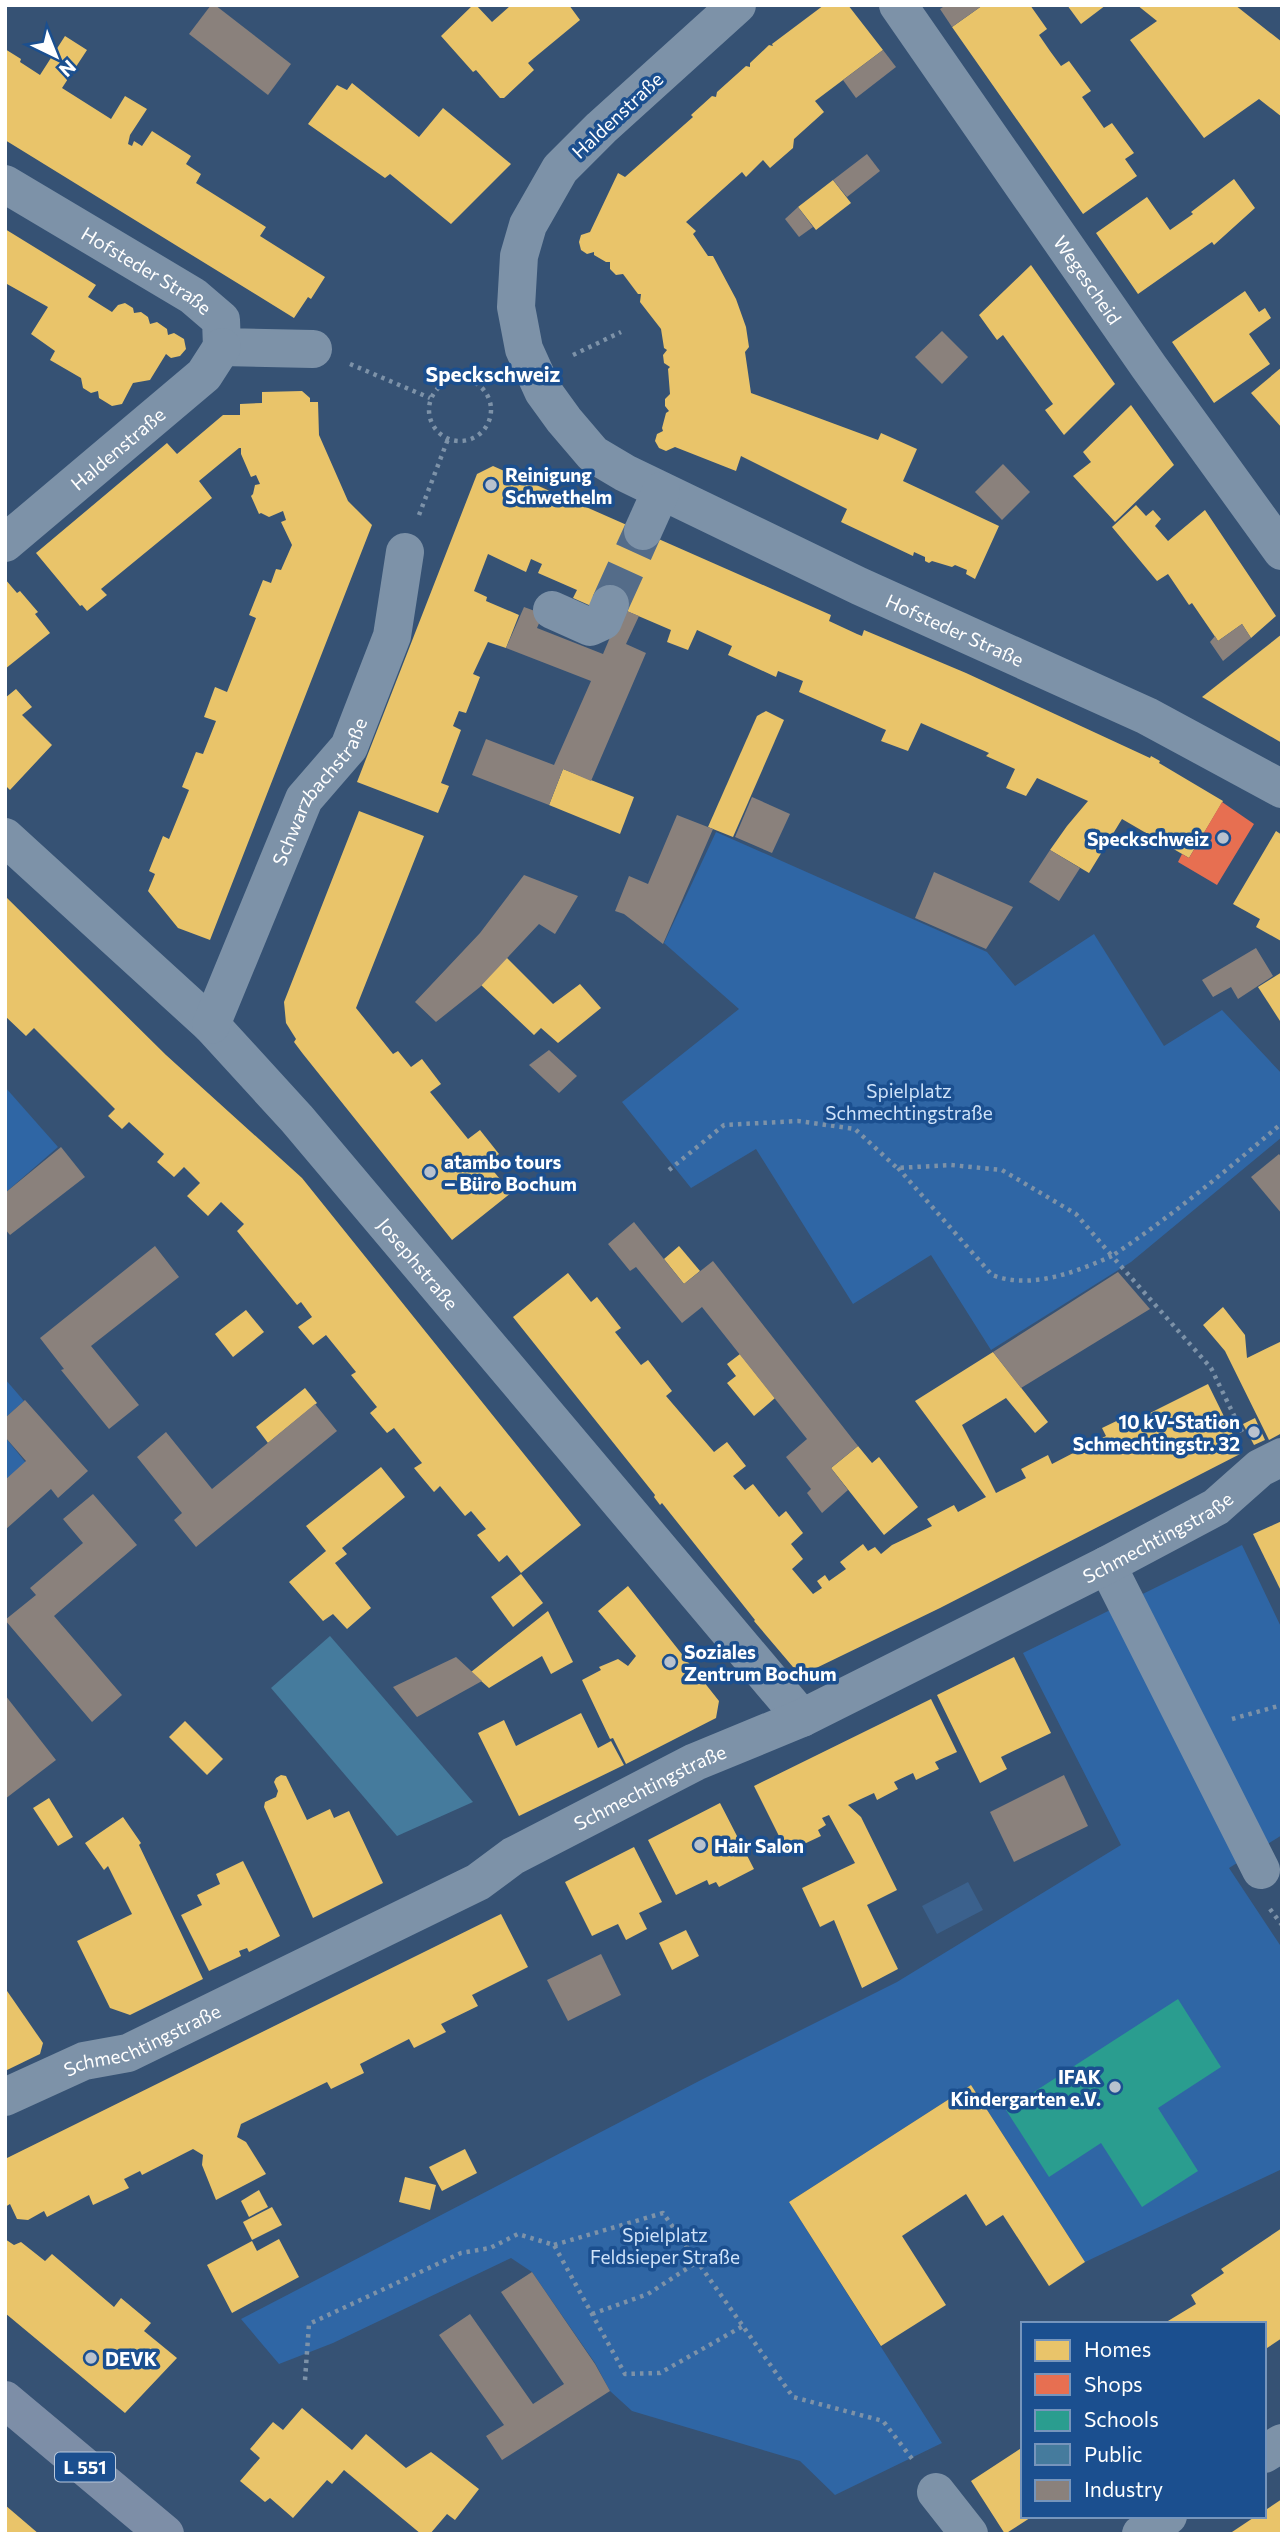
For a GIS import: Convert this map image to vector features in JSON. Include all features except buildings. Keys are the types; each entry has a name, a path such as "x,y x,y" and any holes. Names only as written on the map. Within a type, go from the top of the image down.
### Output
{"main road":[{"name":"L 551","path":"5,2400 165,2534"}],"street":[{"name":"Haldenstraße","path":"625,473 593,454 543,391 524,349 516,307 519,256 528,225 560,169 601,128 737,5"},
{"name":"Wegescheid","path":"898,5 1149,367 1282,551"},
{"name":"Hofsteder Straße","path":"5,184 193,296 221,320 222,347"},
{"name":"Haldenstraße","path":"5,543 204,375 222,347"},
{"path":"222,347 313,349"},
{"name":"Hofsteder Straße","path":"625,473 859,586 1147,716 1282,789"},
{"path":"642,531 661,491"},
{"name":"Schwarzbachstraße","path":"211,1025 304,799 349,747 392,635 405,552"},
{"path":"552,610 590,627 603,621 610,604"},
{"name":"Josephstraße","path":"5,837 211,1025 297,1119 802,1718"},
{"name":"Schmechtingstraße","path":"5,2097 84,2061 128,2053 478,1882 513,1856 695,1762 802,1718 1107,1565 1216,1507 1271,1462"},
{"path":"1107,1565 1261,1871"},
{"path":"1266,2453 1282,2443"},
{"path":"936,2491 969,2534"},
{"path":"1141,2534 1165,2518"}],"path":[{"path":"313,349 430,398"},
{"path":"455,378 471,380 485,390 491,405 489,421 480,435 464,441 448,439 435,430 428,415 430,398 440,385 455,378"},
{"path":"405,552 448,439"},
{"path":"669,1170 724,1125 798,1121 855,1129 897,1168 992,1275 1006,1280 1043,1279 1077,1272 1112,1256 1208,1185 1282,1123"},
{"path":"897,1168 951,1165 1002,1170 1076,1214 1211,1368 1271,1462"},
{"path":"1191,1731 1282,1705"},
{"path":"304,2380 309,2324 461,2253 490,2248 518,2234 554,2245 663,2213 793,2398 883,2421 936,2491"},
{"path":"554,2245 625,2374 660,2373 743,2326"},
{"path":"592,2314 648,2294 697,2262"}],"green space":[{"name":"Spielplatz Schmechtingstraße","path":"716,832 987,952 1015,986 1094,934 1164,1046 1222,1010 1282,1074 1282,1137 1131,1262 991,1350 931,1255 853,1304 756,1149 691,1188 622,1102 739,1009 664,943"},
{"path":"5,1087 58,1147 5,1193"},
{"path":"5,1379 24,1401 5,1418"},
{"path":"5,1437 26,1463 5,1480"},
{"name":"Spielplatz Feldsieper Straße","path":"1242,1545 1282,1629 1282,1835 1229,1868 1282,1948 1282,2169 1085,2262 971,2085 789,2202 942,2443 835,2495 800,2461 632,2411 610,2391 595,2363 532,2272 511,2258 333,2343 279,2364 241,2319 701,2080 897,1982 1121,1845 1023,1653"}],"shaded area":[{"path":"968,1882 983,1910 937,1934 922,1906"}],"tunnel":[{"path":"610,604 643,531"}],"place":[{"name":"Reinigung Schwethelm","path":"491,485"},
{"name":"Speckschweiz","path":"1223,838"},
{"name":"atambo tours – Büro Bochum","path":"430,1172"},
{"name":"10 kV-Station Schmechtingstr. 32","path":"1254,1432"},
{"name":"Soziales Zentrum Bochum","path":"670,1662"},
{"name":"Hair Salon","path":"700,1845"},
{"name":"IFAK Kindergarten e.V.","path":"1115,2087"},
{"name":"DEVK","path":"91,2358"}],"district":[{"name":"Speckschweiz","path":"493,373"}]}
